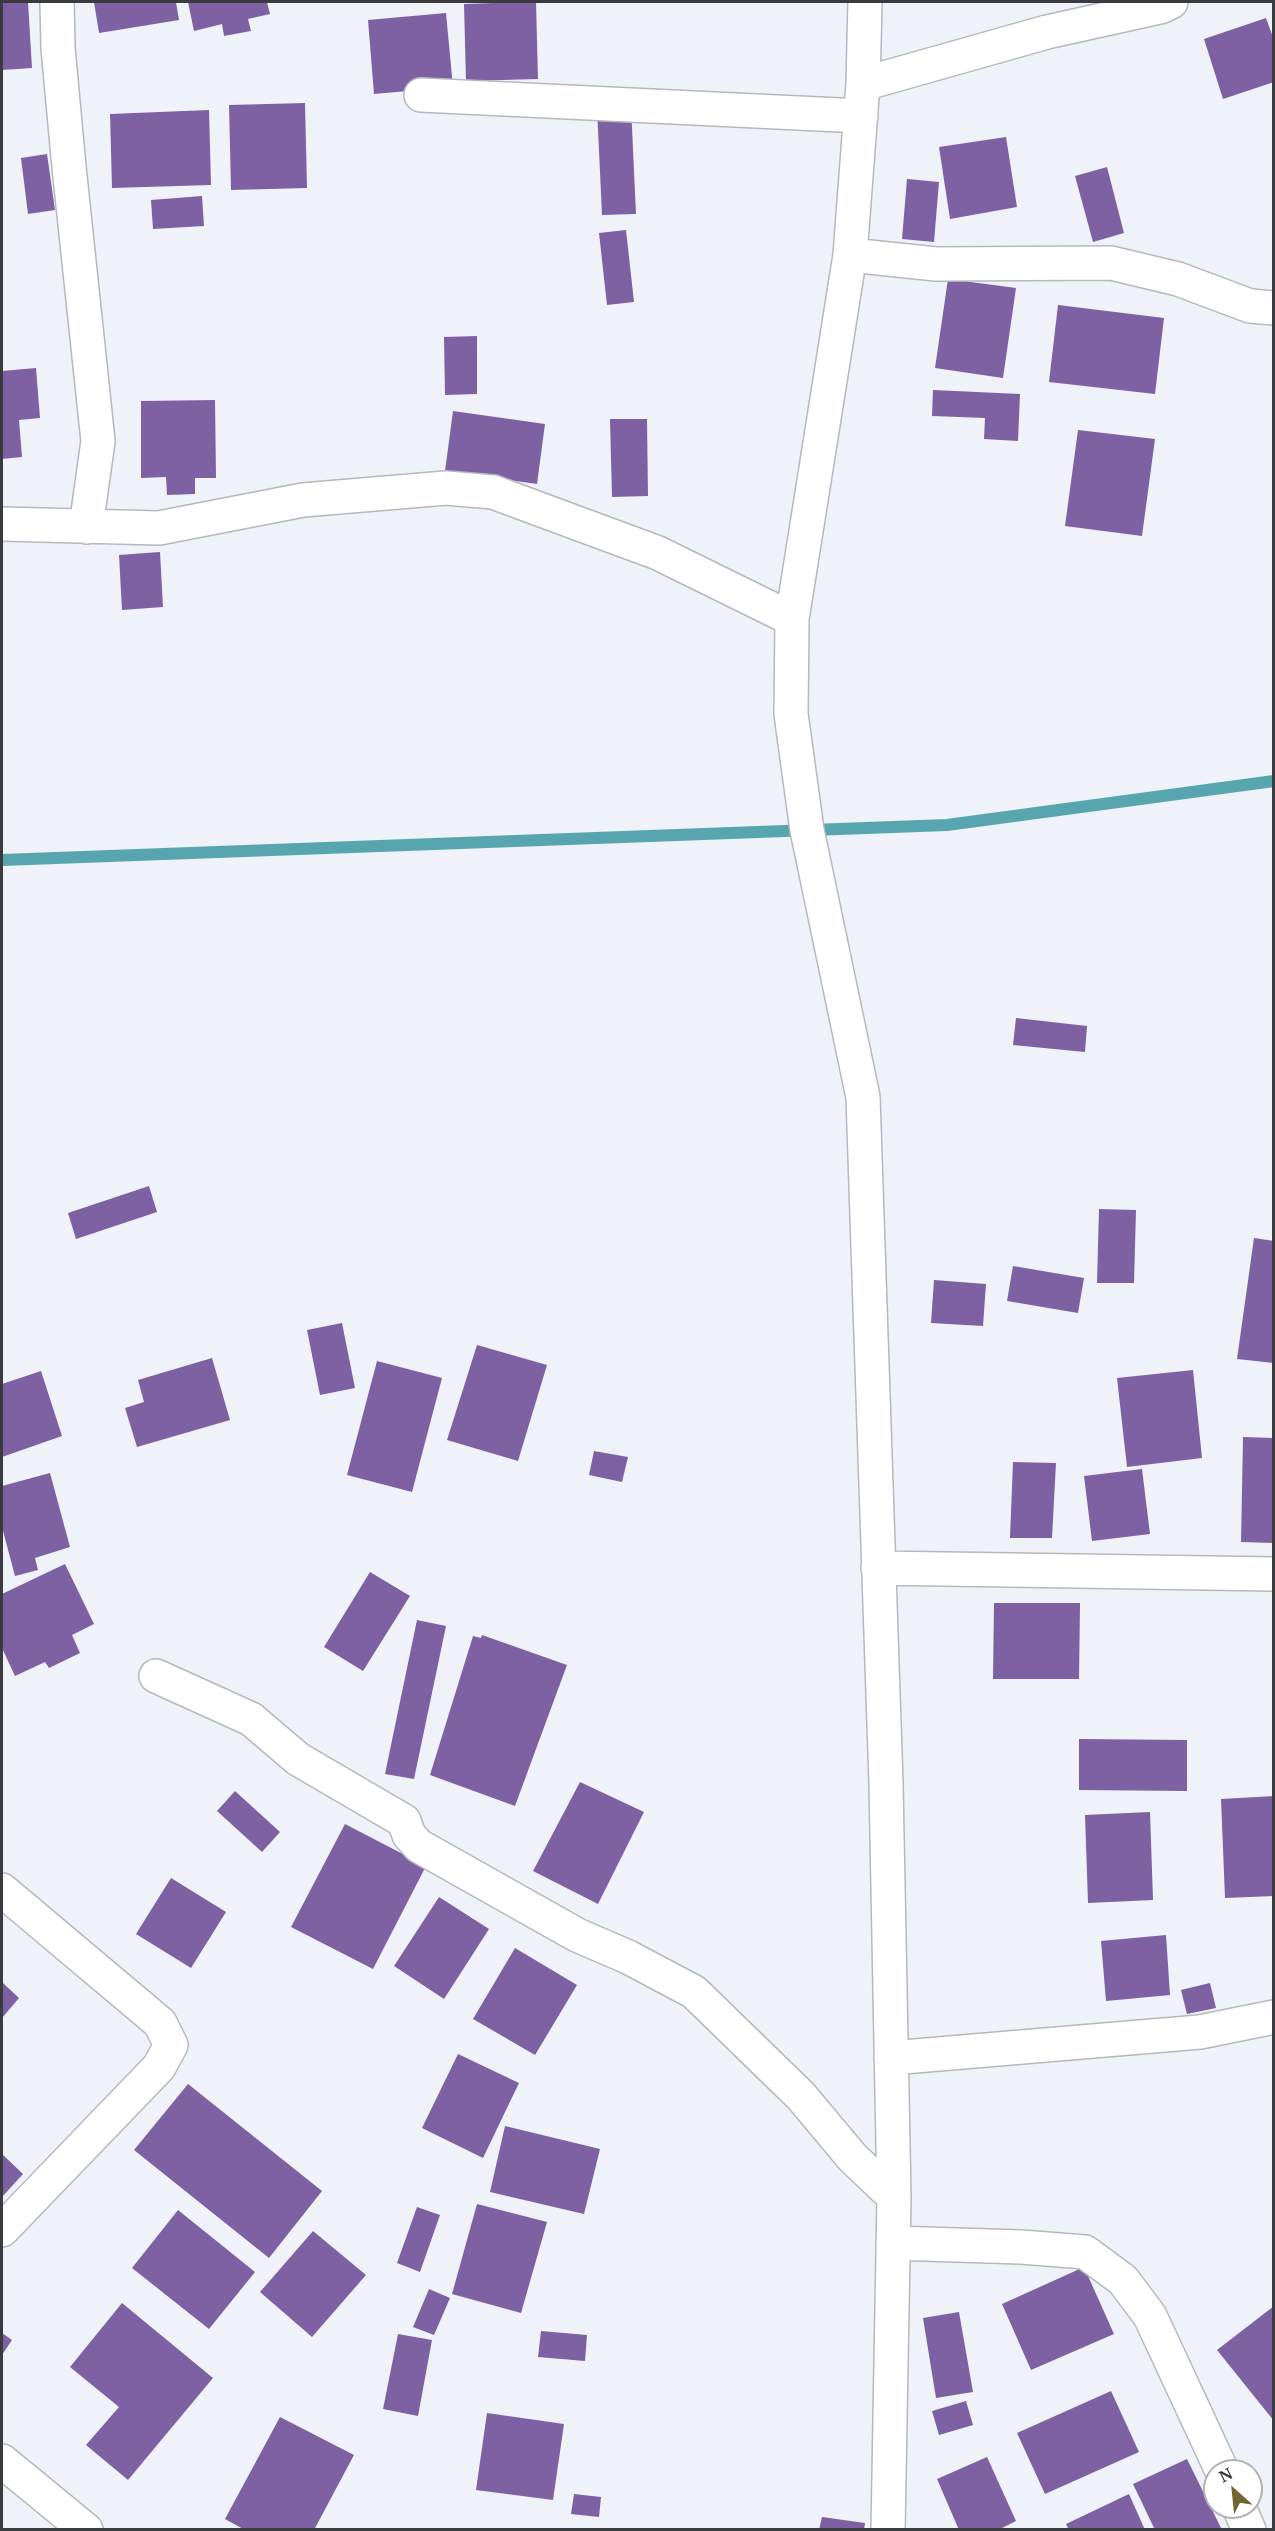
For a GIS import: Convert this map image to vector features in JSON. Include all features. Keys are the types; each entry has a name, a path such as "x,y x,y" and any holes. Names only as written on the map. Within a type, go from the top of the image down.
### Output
{"street":[{"path":"57,2 58,48 69,167 98,441 86,527"},
{"path":"865,2 863,84 850,255 792,619 791,714 807,830 863,1097 886,1783 894,2198 888,2529"},
{"path":"863,84 1047,32 1160,7 1171,2"},
{"path":"421,95 861,116"},
{"path":"850,255 936,264 1111,264 1178,279 1250,306 1274,308"},
{"path":"2,524 159,528 303,500 446,488 493,492 658,553 792,619"},
{"path":"878,1568 1274,1574"},
{"path":"156,1676 251,1719 298,1759 405,1821 409,1835 419,1846 577,1935 628,1957 694,1992 801,2096 852,2157 894,2198"},
{"path":"2,1890 160,2023 171,2045 159,2067 2,2230"},
{"path":"891,2058 1200,2032 1274,2017"},
{"path":"893,2244 1021,2247 1085,2252 1123,2280 1150,2316 1216,2459"},
{"path":"2,2461 86,2529"}],"building":[{"path":"2,2 28,2 32,68 2,70"},
{"path":"94,2 176,2 179,20 99,33"},
{"path":"188,2 267,2 270,14 248,19 251,31 224,36 222,24 194,31"},
{"path":"536,2 538,79 466,81 464,4"},
{"path":"446,13 453,87 374,94 368,20"},
{"path":"1266,18 1274,40 1274,82 1223,99 1204,39"},
{"path":"305,103 307,188 231,190 229,105"},
{"path":"631,106 636,214 602,215 597,108"},
{"path":"209,110 211,185 112,188 110,114"},
{"path":"1006,137 1017,207 950,219 939,147"},
{"path":"47,154 55,210 28,214 21,158"},
{"path":"1107,167 1124,233 1093,242 1075,176"},
{"path":"907,179 939,182 934,242 902,239"},
{"path":"202,196 204,226 153,229 151,200"},
{"path":"626,230 634,302 607,305 599,233"},
{"path":"948,279 1016,288 1003,378 935,368"},
{"path":"1058,305 1164,318 1155,394 1049,382"},
{"path":"477,336 477,394 445,395 444,337"},
{"path":"36,368 40,418 19,420 22,457 2,459 2,371"},
{"path":"933,390 1020,394 1018,441 984,439 985,418 932,416"},
{"path":"215,400 216,478 195,478 195,494 167,495 166,477 141,478 141,401"},
{"path":"453,411 545,424 537,484 445,471"},
{"path":"610,419 647,419 648,496 612,497"},
{"path":"1078,430 1155,439 1142,536 1065,526"},
{"path":"160,552 163,607 122,610 119,555"},
{"path":"1016,1018 1087,1026 1085,1052 1013,1045"},
{"path":"149,1186 157,1212 76,1239 68,1213"},
{"path":"1099,1209 1136,1210 1134,1283 1097,1283"},
{"path":"1254,1238 1274,1241 1274,1363 1237,1359"},
{"path":"1013,1266 1084,1278 1078,1313 1007,1301"},
{"path":"934,1280 986,1284 983,1326 931,1323"},
{"path":"342,1323 355,1388 320,1395 307,1330"},
{"path":"477,1345 547,1365 518,1461 447,1440"},
{"path":"212,1358 230,1420 137,1447 125,1408 144,1402 138,1380"},
{"path":"377,1361 442,1378 412,1492 347,1475"},
{"path":"1193,1370 1202,1458 1127,1467 1117,1378"},
{"path":"41,1371 62,1436 2,1457 2,1384"},
{"path":"1243,1437 1274,1438 1274,1543 1241,1542"},
{"path":"594,1451 628,1457 622,1482 589,1475"},
{"path":"1013,1462 1056,1463 1052,1538 1010,1538"},
{"path":"1142,1469 1150,1534 1092,1541 1084,1476"},
{"path":"50,1473 70,1547 35,1558 38,1570 15,1576 2,1527 2,1486"},
{"path":"65,1564 94,1624 72,1635 80,1653 49,1668 45,1662 15,1676 2,1648 2,1594"},
{"path":"370,1572 410,1596 363,1671 324,1647"},
{"path":"994,1603 1080,1603 1079,1679 993,1679"},
{"path":"417,1620 446,1626 414,1779 385,1774"},
{"path":"482,1635 567,1665 515,1806 430,1775 473,1636 481,1638"},
{"path":"1079,1739 1187,1740 1187,1791 1079,1790"},
{"path":"580,1782 644,1812 598,1904 533,1871"},
{"path":"235,1791 280,1832 262,1852 217,1811"},
{"path":"1274,1796 1274,1896 1225,1898 1221,1799"},
{"path":"1150,1812 1153,1900 1088,1903 1085,1815"},
{"path":"345,1824 426,1866 373,1969 291,1927"},
{"path":"171,1878 226,1912 191,1968 136,1934"},
{"path":"439,1897 489,1929 444,1999 394,1966"},
{"path":"1166,1935 1170,1995 1106,2001 1101,1941"},
{"path":"515,1948 577,1985 535,2055 473,2019"},
{"path":"2,1982 19,1998 2,2018"},
{"path":"1210,1983 1216,2008 1187,2014 1181,1990"},
{"path":"458,2054 519,2083 483,2158 422,2128"},
{"path":"188,2084 322,2191 269,2258 134,2150"},
{"path":"505,2126 600,2149 584,2214 490,2192"},
{"path":"2,2154 23,2174 2,2197"},
{"path":"477,2204 547,2222 521,2313 452,2294"},
{"path":"417,2207 440,2215 420,2272 397,2263"},
{"path":"178,2210 255,2272 209,2329 132,2268"},
{"path":"313,2231 366,2275 312,2337 260,2292"},
{"path":"1084,2267 1114,2334 1031,2370 1002,2304"},
{"path":"429,2289 450,2298 434,2335 413,2327"},
{"path":"122,2303 213,2378 128,2480 86,2445 119,2407 70,2367"},
{"path":"1274,2306 1274,2421 1217,2350"},
{"path":"959,2312 973,2392 936,2398 923,2318"},
{"path":"541,2331 587,2335 585,2361 538,2357"},
{"path":"2,2333 12,2340 2,2355"},
{"path":"398,2334 432,2340 418,2416 383,2409"},
{"path":"1111,2391 1139,2452 1045,2494 1017,2433"},
{"path":"966,2401 973,2425 939,2435 932,2411"},
{"path":"487,2413 564,2424 553,2500 476,2490"},
{"path":"280,2417 354,2455 314,2530 245,2530 225,2519"},
{"path":"987,2457 1016,2521 998,2530 959,2530 937,2479"},
{"path":"1187,2459 1203,2491 1203,2519 1217,2519 1222,2530 1155,2530 1133,2484"},
{"path":"574,2494 601,2497 599,2517 571,2514"},
{"path":"1129,2494 1145,2530 1069,2530 1066,2524"},
{"path":"822,2517 865,2523 864,2530 819,2530"}],"waterway":[{"path":"2,860 947,825 1274,781"}]}
